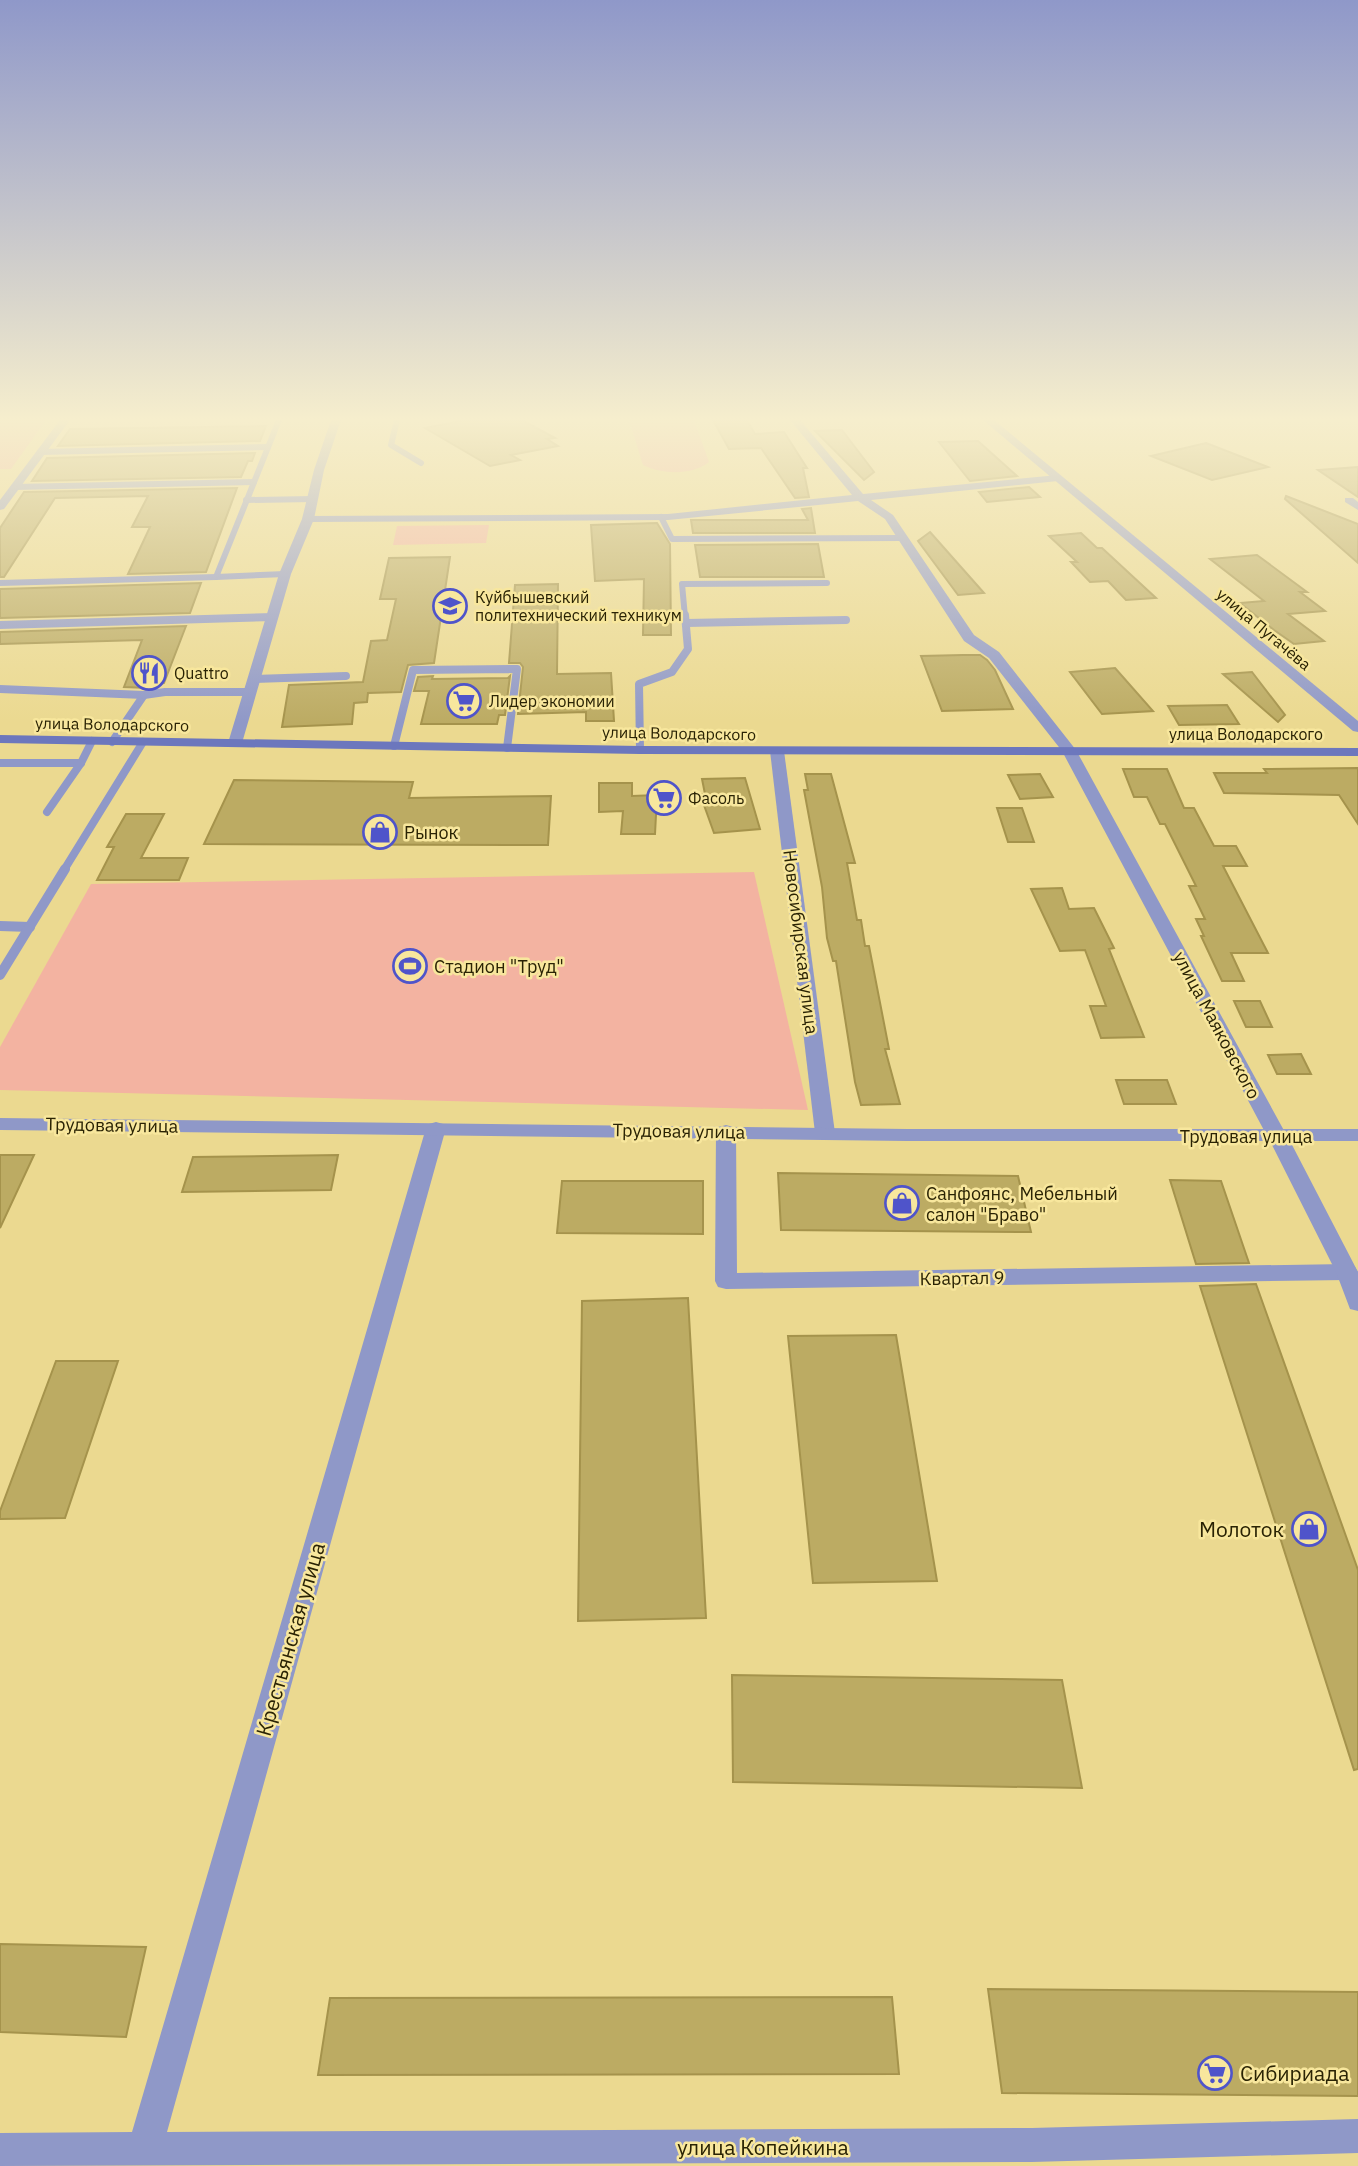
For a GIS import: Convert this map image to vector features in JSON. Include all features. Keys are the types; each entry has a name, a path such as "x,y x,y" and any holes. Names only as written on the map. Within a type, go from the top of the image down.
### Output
{"main road":[{"name":"улица Володарского","path":"0,739 640,750 1358,752"}],"street":[{"path":"235,743 285,574 307,521"},
{"name":"улица Маяковского","path":"892,521 969,638 994,655 1069,750 1277,1136 1347,1272 1358,1303"},
{"name":"улица Пугачёва","path":"1110,521 1358,728"},
{"name":"Новосибирская улица","path":"777,751 825,1133"},
{"name":"Трудовая улица","path":"0,1124 825,1133 1358,1135"},
{"name":"Крестьянская улица","path":"144,2151 436,1128"},
{"name":"Квартал 9","path":"726,1131 726,1281 1347,1272"},
{"name":"улица Копейкина","path":"0,2150 1034,2156 1358,2136"}],"lane":[{"path":"216,577 238,521"},
{"path":"663,521 672,539 672,550"},
{"path":"672,539 903,538"},
{"path":"0,583 285,574"},
{"path":"640,750 639,684 672,672 688,649 682,584 827,583"},
{"path":"0,625 273,617"},
{"path":"686,623 846,620"},
{"path":"394,746 413,670 517,669 507,748"},
{"path":"0,690 144,695 346,676"},
{"path":"112,742 144,695"},
{"path":"47,812 81,763 92,741"},
{"path":"0,975 142,742"},
{"path":"0,763 81,763"},
{"path":"0,926 30,927"}],"shaded area":[{"path":"489,525 486,543 393,545 397,526"},
{"name":"Стадион \"Труд\"","path":"754,872 808,1110 0,1090 0,1047 91,884"}],"building":[{"path":"5,521 40,521 4,577 0,577 0,528"},
{"path":"135,521 225,521 206,572 128,574 150,527 132,527"},
{"path":"691,521 813,521 815,533 693,533"},
{"path":"1310,521 1350,521 1358,524 1358,563"},
{"path":"657,523 670,544 671,635 643,635 644,579 595,581 591,525"},
{"path":"930,532 984,593 958,595 918,541"},
{"path":"1081,533 1097,548 1102,548 1156,598 1126,600 1108,581 1090,582 1071,562 1077,562 1049,536"},
{"path":"818,544 824,577 700,577 695,545"},
{"path":"1257,555 1307,592 1300,592 1325,611 1288,614 1324,641 1294,644 1274,630 1240,603 1264,601 1210,559"},
{"path":"450,557 434,663 408,665 401,692 368,693 367,702 354,703 352,724 282,727 289,685 363,682 371,641 387,640 396,599 380,599 389,558"},
{"path":"201,583 190,613 0,618 0,589"},
{"path":"558,584 557,674 611,673 614,721 586,721 586,712 518,714 523,667 520,663 509,663 515,585"},
{"path":"186,626 164,683 149,688 124,687 142,640 0,644 0,632"},
{"path":"980,655 995,670 1013,709 942,711 921,656"},
{"path":"1115,668 1153,711 1102,714 1070,672"},
{"path":"1252,672 1285,715 1278,722 1223,674"},
{"name":"Лидер экономии","path":"433,676 432,679 510,676 505,715 499,715 497,724 421,724 429,691 414,691 418,677"},
{"path":"1227,705 1239,724 1179,725 1168,706"},
{"path":"1358,768 1358,824 1339,795 1224,793 1214,773 1267,773 1264,769"},
{"path":"1123,769 1167,769 1184,808 1194,808 1214,846 1236,846 1247,866 1223,866 1268,953 1231,953 1244,981 1222,981 1196,919 1205,919 1189,886 1196,886 1165,824 1160,824 1147,797 1134,797"},
{"path":"805,774 831,774 855,863 847,863 857,920 861,920 865,946 869,946 889,1049 885,1049 900,1104 861,1105 836,961 833,961 827,938 822,887 804,790 808,790"},
{"path":"1040,774 1053,797 1020,799 1008,775"},
{"path":"745,778 760,829 714,833 700,794 705,794 702,779"},
{"path":"234,780 413,782 409,798 551,796 548,845 204,844"},
{"path":"599,783 632,783 632,796 657,795 655,834 621,834 623,811 599,812"},
{"path":"997,808 1022,808 1034,842 1008,842"},
{"path":"126,814 164,814 141,858 188,858 179,880 97,880 114,847 107,847"},
{"path":"1062,888 1069,909 1094,908 1114,948 1109,949 1144,1037 1101,1038 1090,1006 1106,1006 1085,950 1060,951 1031,889"},
{"path":"1234,1001 1260,1001 1272,1027 1246,1027"},
{"path":"1301,1054 1311,1074 1277,1074 1268,1055"},
{"path":"1116,1080 1167,1080 1176,1104 1124,1104"},
{"path":"0,1155 34,1155 0,1228"},
{"path":"338,1155 331,1190 182,1192 193,1157"},
{"name":"Санфоянс, Мебельный салон \"Браво\"","path":"778,1173 1018,1176 1031,1232 781,1230"},
{"path":"1170,1180 1221,1181 1249,1263 1196,1264"},
{"path":"562,1181 703,1181 703,1234 557,1233"},
{"path":"1256,1284 1358,1570 1358,1769 1354,1770 1200,1286"},
{"path":"688,1298 706,1618 578,1621 582,1301"},
{"path":"896,1335 937,1581 813,1583 788,1336"},
{"path":"56,1361 118,1361 65,1518 0,1519 0,1511"},
{"path":"732,1675 1062,1680 1082,1788 733,1782"},
{"path":"0,1944 146,1947 126,2037 0,2032"},
{"path":"988,1989 1358,1992 1358,2096 1002,2093"},
{"path":"892,1997 899,2074 318,2075 330,1998"}],"place":[{"name":"Куйбышевский политехнический техникум","path":"450,606"},
{"name":"Quattro","path":"149,673"},
{"name":"Лидер экономии","path":"464,701"},
{"name":"Фасоль","path":"664,798"},
{"name":"Рынок","path":"380,832"},
{"name":"Стадион \"Труд\"","path":"410,966"},
{"name":"Санфоянс, Мебельный салон \"Браво\"","path":"902,1203"},
{"name":"Молоток","path":"1309,1529"},
{"name":"Сибириада","path":"1215,2073"}]}
